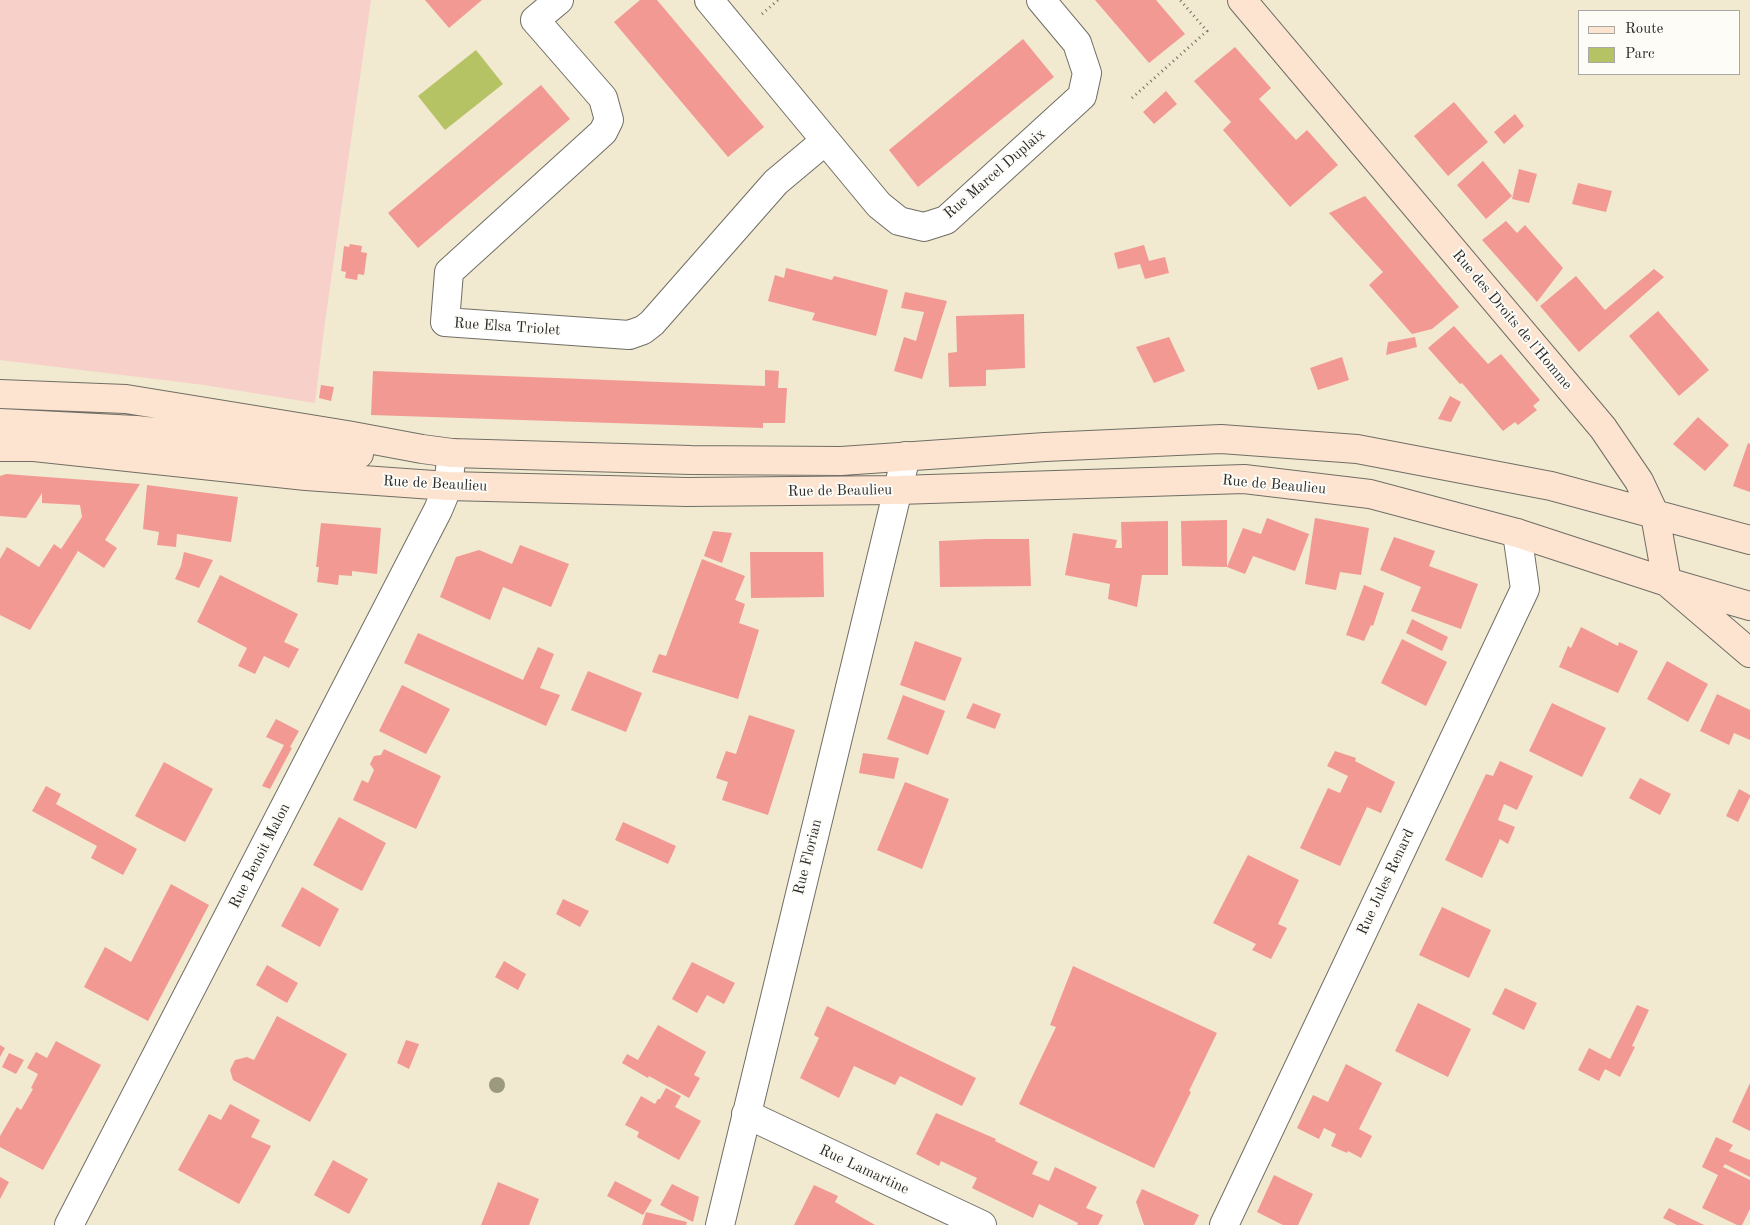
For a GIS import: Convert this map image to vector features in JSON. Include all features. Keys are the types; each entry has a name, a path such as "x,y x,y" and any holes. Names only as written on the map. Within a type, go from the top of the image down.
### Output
{"main road":[{"name":"Rue des Droits de l'Homme","path":"1242,0 1603,428 1639,481 1655,515 1667,582"},
{"name":"Rue de Beaulieu","path":"1,394 126,399 452,453 701,460 841,461 1045,447 1221,439 1357,449 1550,486 1750,540"},
{"path":"0,422 136,430 369,455 422,449"},
{"name":"Rue de Beaulieu","path":"0,447 34,447 306,476 448,486 687,492 898,490 1244,479 1370,494 1518,533 1667,582 1748,604"},
{"path":"1667,582 1750,653"}],"street":[{"name":"Rue Elsa Triolet","path":"559,0 536,20 602,98 609,120 603,132 449,272 446,322 629,335 643,330 652,323 776,182 825,140"},
{"name":"Rue Marcel Duplaix","path":"709,0 879,205 899,221 924,227 946,220 1082,96 1087,73 1077,43 1041,0"},
{"path":"0,458 34,447"},
{"name":"Rue Benoit Malon","path":"69,1225 438,510 448,486 452,453"},
{"name":"Rue Florian","path":"720,1225 906,456"},
{"name":"Rue Jules Renard","path":"1224,1225 1525,589 1518,533"},
{"name":"Rue Lamartine","path":"746,1114 982,1225"}],"path":[{"path":"1132,98 1207,30 1180,0"}],"shaded area":[{"path":"0,0 371,0 315,403 204,385 0,360"}],"green space":[{"path":"476,50 503,84 445,130 418,96"}],"building":[{"path":"425,0 482,0 449,28"},
{"path":"640,0 657,0 764,127 728,157 614,22"},
{"path":"1095,0 1156,0 1185,34 1149,63"},
{"path":"1023,39 1054,77 918,187 889,150"},
{"path":"1235,47 1271,88 1259,99 1296,140 1307,130 1338,165 1290,207 1223,130 1231,122 1194,81"},
{"path":"541,85 570,119 418,248 388,213"},
{"path":"1166,91 1177,104 1154,124 1143,112"},
{"path":"1454,102 1488,142 1448,176 1414,136"},
{"path":"1515,114 1524,126 1504,144 1494,132"},
{"path":"1483,161 1512,196 1486,219 1457,185"},
{"path":"1519,169 1537,174 1529,203 1512,199"},
{"path":"1578,183 1612,191 1606,212 1572,204"},
{"path":"1365,196 1459,307 1432,329 1412,334 1369,285 1383,272 1329,213"},
{"path":"1506,221 1517,233 1525,225 1563,268 1537,302 1482,240"},
{"path":"350,244 362,246 361,252 367,253 364,275 358,274 357,280 345,278 346,272 341,271 344,246 349,247"},
{"path":"1144,245 1149,261 1165,257 1169,273 1145,279 1140,264 1118,269 1114,253"},
{"path":"786,268 832,280 834,276 888,290 876,336 812,320 815,313 768,301 775,275 784,278"},
{"path":"1654,269 1664,277 1579,352 1540,306 1576,276 1605,310"},
{"path":"905,292 947,301 922,379 894,371 904,337 916,341 924,312 901,308"},
{"path":"1658,311 1709,370 1679,396 1629,336"},
{"path":"1024,314 1025,368 986,370 986,386 949,387 948,353 957,352 956,316"},
{"path":"1454,326 1488,364 1501,354 1540,400 1533,406 1537,410 1518,425 1515,422 1503,431 1462,383 1460,384 1428,348"},
{"path":"1169,337 1185,371 1154,383 1136,347"},
{"path":"1415,337 1417,347 1386,355 1388,342"},
{"path":"1342,357 1349,380 1318,390 1310,368"},
{"path":"765,370 779,371 778,388 787,388 785,423 763,423 763,428 371,415 373,371 765,386"},
{"path":"321,385 334,387 331,401 319,398"},
{"path":"1450,396 1461,402 1451,422 1438,419"},
{"path":"1698,417 1729,445 1705,471 1673,444"},
{"path":"1748,443 1750,444 1750,492 1733,486"},
{"path":"6,474 140,484 105,540 117,548 104,568 78,551 30,630 0,615 0,559 7,547 39,567 54,544 61,549 82,517 80,505 42,503 42,493 26,518 0,516 0,476"},
{"path":"147,485 238,497 231,542 177,534 176,547 157,545 159,532 143,529"},
{"path":"1267,518 1309,534 1295,571 1253,556 1245,574 1227,567 1243,528 1261,534"},
{"path":"1315,518 1369,528 1361,575 1340,572 1336,590 1305,584"},
{"path":"1227,520 1227,567 1182,566 1181,521"},
{"path":"1168,521 1168,575 1142,575 1137,607 1108,599 1110,584 1065,575 1073,533 1117,540 1115,548 1122,548 1121,522"},
{"path":"321,523 381,528 377,574 352,571 352,576 339,575 338,585 317,582 319,567 316,567"},
{"path":"713,531 732,533 722,563 704,556"},
{"path":"1394,537 1435,551 1429,566 1478,584 1461,629 1411,611 1421,587 1380,570"},
{"path":"1029,539 1031,586 940,587 939,541"},
{"path":"520,545 569,564 551,607 503,587 490,620 440,597 456,557 479,550 512,564"},
{"path":"184,552 213,560 199,588 175,579 181,566"},
{"path":"750,552 823,552 824,597 751,598"},
{"path":"702,559 745,576 735,600 745,604 739,623 759,630 738,699 652,672 659,654 666,656"},
{"path":"220,575 298,614 284,642 299,649 289,668 264,656 255,674 238,666 247,648 197,622"},
{"path":"1364,585 1384,593 1373,626 1371,625 1364,641 1346,635"},
{"path":"1412,619 1448,637 1442,651 1406,633"},
{"path":"1581,627 1618,646 1619,642 1638,651 1618,693 1559,667 1568,646 1571,648"},
{"path":"418,633 523,680 538,647 554,654 540,688 560,695 546,726 404,663"},
{"path":"1402,639 1447,662 1426,706 1381,683"},
{"path":"915,641 962,658 945,701 900,685"},
{"path":"1667,661 1708,684 1688,722 1647,699"},
{"path":"588,671 642,693 626,732 571,710"},
{"path":"402,685 450,709 426,754 379,731"},
{"path":"1717,694 1750,710 1750,740 1734,733 1729,745 1700,731"},
{"path":"903,695 945,711 928,755 887,739"},
{"path":"973,703 1001,714 995,729 966,718"},
{"path":"1552,703 1606,728 1582,777 1529,751"},
{"path":"749,715 795,730 768,815 722,800 728,782 716,778 726,751 736,754"},
{"path":"276,719 299,731 270,789 262,786 284,745 266,737"},
{"path":"384,749 441,776 416,829 353,800 362,780 368,783 374,770 370,764 374,756 381,755"},
{"path":"1335,751 1356,758 1355,761 1395,782 1381,813 1367,807 1340,866 1300,848 1328,788 1340,793 1348,776 1327,766"},
{"path":"863,753 899,758 894,779 859,773"},
{"path":"1500,761 1533,776 1517,810 1504,804 1498,820 1515,827 1508,844 1500,839 1482,878 1445,860 1486,774 1493,776"},
{"path":"164,762 213,789 185,842 135,816"},
{"path":"1640,778 1671,794 1660,815 1629,798"},
{"path":"905,782 949,799 922,869 877,850"},
{"path":"46,786 61,794 56,804 137,849 123,875 91,858 97,846 32,811"},
{"path":"1739,789 1750,795 1750,797 1738,822 1726,816"},
{"path":"339,817 386,843 362,891 313,865"},
{"path":"623,822 676,846 668,864 615,840"},
{"path":"1248,855 1299,880 1278,924 1287,928 1271,959 1252,950 1256,944 1213,923"},
{"path":"171,884 209,905 148,1021 84,987 105,947 131,962"},
{"path":"302,887 339,909 320,947 281,926"},
{"path":"563,899 589,911 580,927 556,914"},
{"path":"1442,907 1491,930 1469,978 1419,955"},
{"path":"504,961 526,974 518,990 495,977"},
{"path":"692,962 735,983 724,1004 707,995 697,1013 672,999"},
{"path":"267,965 298,983 287,1003 256,985"},
{"path":"1073,966 1217,1033 1154,1168 1019,1104 1056,1027 1050,1025"},
{"path":"1505,988 1537,1003 1524,1030 1492,1014"},
{"path":"1418,1003 1471,1029 1448,1077 1395,1051"},
{"path":"1637,1005 1649,1010 1632,1046 1635,1047 1620,1077 1605,1069 1599,1081 1578,1070 1589,1048 1610,1059"},
{"path":"827,1006 976,1078 962,1106 900,1076 895,1085 854,1066 839,1098 800,1078 819,1038 814,1035"},
{"path":"277,1016 347,1054 310,1122 233,1080 230,1070 235,1060 247,1057 254,1060"},
{"path":"658,1025 706,1052 694,1075 700,1078 689,1098 622,1063 627,1054 638,1060"},
{"path":"406,1040 419,1044 409,1069 397,1063"},
{"path":"56,1041 101,1065 43,1170 0,1147 0,1136 17,1107 21,1110 33,1089 31,1088 38,1074 27,1068 36,1052 47,1058"},
{"path":"0,1045 5,1048 0,1057"},
{"path":"9,1053 24,1060 16,1074 2,1067"},
{"path":"1346,1064 1382,1083 1359,1129 1372,1136 1361,1158 1348,1151 1347,1153 1331,1146 1336,1134 1324,1128 1319,1139 1297,1128 1313,1095 1328,1102"},
{"path":"1750,1083 1750,1131 1732,1122"},
{"path":"666,1088 681,1096 675,1107 701,1121 679,1160 637,1137 639,1132 625,1125 641,1096 655,1104"},
{"path":"230,1104 260,1120 251,1137 271,1146 239,1204 178,1170 209,1114 221,1120"},
{"path":"936,1113 996,1139 995,1141 1038,1162 1032,1174 1049,1181 1055,1167 1097,1187 1086,1208 1103,1215 1098,1225 1077,1225 1078,1223 1039,1204 1033,1218 972,1188 977,1178 941,1161 939,1166 916,1154"},
{"path":"1716,1137 1733,1145 1729,1151 1750,1160 1750,1177 1725,1164 1723,1167 1750,1180 1750,1209 1742,1225 1737,1225 1702,1208 1718,1175 1702,1167"},
{"path":"333,1160 368,1179 349,1214 314,1195"},
{"path":"1274,1175 1313,1194 1298,1225 1283,1225 1257,1212"},
{"path":"0,1177 9,1182 0,1199"},
{"path":"615,1181 652,1200 643,1215 607,1196"},
{"path":"498,1182 539,1199 529,1225 481,1225"},
{"path":"672,1184 699,1197 693,1222 660,1205"},
{"path":"814,1185 838,1196 835,1202 875,1225 794,1225"},
{"path":"1142,1189 1199,1215 1194,1225 1144,1225 1136,1202"},
{"path":"1669,1208 1704,1225 1677,1225 1663,1218"},
{"path":"646,1212 687,1222 686,1225 642,1225"}]}
